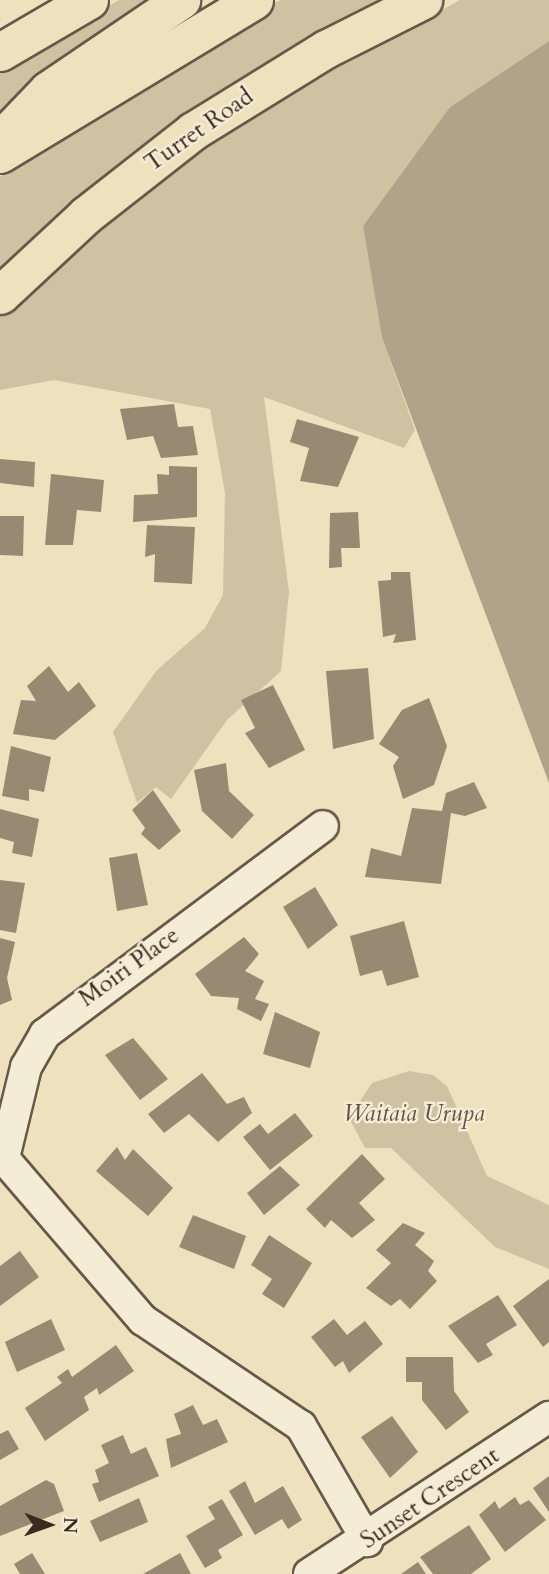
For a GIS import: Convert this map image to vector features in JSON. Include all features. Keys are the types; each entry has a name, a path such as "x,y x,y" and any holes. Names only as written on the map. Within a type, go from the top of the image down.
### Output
{"main road":[{"path":"4,49 89,0"},
{"path":"0,140 48,90 181,0"},
{"path":"0,154 254,0"},
{"name":"Turret Road","path":"0,295 86,215 193,131 326,48 423,0"}],"street":[{"name":"Moiri Place","path":"2,1156 26,1067 45,1034 323,826"},
{"path":"2,1156 143,1320 301,1426 367,1541"},
{"name":"Sunset Crescent","path":"309,1574 367,1541 549,1417"}],"green space":[{"path":"119,0 154,0 0,118 0,70"},
{"path":"281,0 389,0 189,110 51,223 0,274 0,177 35,145 207,33"},
{"path":"460,0 549,0 549,41 450,107 363,226 382,338 415,430 404,448 264,397 289,592 281,671 227,720 171,799 156,787 137,803 113,732 157,670 205,628 223,595 225,493 210,409 54,380 0,390 0,316 97,222 190,148"},
{"name":"Waitaia Urupa","path":"409,1071 433,1075 447,1086 487,1176 549,1205 549,1269 495,1247 391,1148 365,1148 349,1118 372,1083"}],"shaded area":[{"path":"549,41 549,783 382,338 363,226 450,107"}],"building":[{"path":"174,404 178,427 193,426 198,455 161,458 153,436 127,440 120,409"},
{"path":"297,419 359,437 338,487 300,481 309,448 290,442"},
{"path":"0,459 35,462 34,487 0,483"},
{"path":"169,466 197,467 197,517 133,522 134,495 158,494 157,474 169,475"},
{"path":"51,474 104,480 101,512 77,510 73,545 45,545"},
{"path":"358,512 360,548 341,548 342,567 329,568 330,513"},
{"path":"0,516 24,516 23,556 0,555"},
{"path":"147,525 195,527 192,584 154,582 155,554 145,557"},
{"path":"391,572 410,572 416,640 393,643 396,634 383,637 378,581 391,580"},
{"path":"49,666 68,692 79,682 96,706 55,740 13,734 21,700 36,701 27,686"},
{"path":"368,668 374,739 333,749 326,671"},
{"path":"273,685 305,750 269,768 245,733 255,728 241,700"},
{"path":"429,698 447,746 434,785 403,799 393,766 399,757 379,744 402,710"},
{"path":"11,746 51,757 44,792 29,789 29,801 2,796"},
{"path":"226,763 229,791 254,815 232,839 202,811 194,770"},
{"path":"474,782 487,808 465,816 451,813 441,884 365,877 371,848 401,856 412,808 442,811 446,793"},
{"path":"153,790 181,831 159,850 141,834 145,828 132,810"},
{"path":"0,809 39,819 32,857 12,853 14,842 0,838"},
{"path":"137,853 148,905 117,911 109,858"},
{"path":"0,880 25,883 16,933 0,930"},
{"path":"315,887 338,925 308,949 283,907"},
{"path":"404,921 419,977 387,986 382,970 360,976 350,936"},
{"path":"244,937 259,954 245,971 264,981 255,999 269,1004 261,1021 237,1009 239,998 211,996 195,974"},
{"path":"0,938 15,942 7,978 12,1000 0,1005"},
{"path":"275,1012 320,1032 310,1068 263,1054"},
{"path":"133,1038 168,1079 140,1100 105,1055"},
{"path":"202,1073 227,1104 244,1097 252,1113 218,1142 189,1114 164,1133 148,1114"},
{"path":"295,1113 313,1136 270,1170 243,1137 260,1124 268,1134"},
{"path":"117,1147 125,1160 133,1149 173,1188 148,1216 96,1171"},
{"path":"362,1154 385,1179 359,1203 375,1220 352,1238 331,1220 325,1228 306,1209"},
{"path":"280,1166 300,1185 264,1215 247,1193"},
{"path":"193,1215 246,1236 234,1269 179,1247"},
{"path":"403,1223 425,1233 415,1245 434,1261 428,1271 437,1281 410,1309 400,1299 391,1306 366,1288 391,1263 376,1250"},
{"path":"269,1235 312,1263 284,1308 262,1294 272,1279 251,1265"},
{"path":"20,1251 39,1277 0,1306 0,1266"},
{"path":"549,1279 549,1342 543,1347 513,1306"},
{"path":"498,1295 517,1325 486,1344 493,1355 478,1363 448,1326"},
{"path":"51,1319 65,1350 17,1372 5,1342"},
{"path":"334,1319 347,1335 365,1321 383,1344 349,1373 343,1361 335,1367 311,1337"},
{"path":"116,1345 134,1371 99,1395 97,1388 84,1397 89,1410 45,1441 25,1408 62,1383 57,1377 68,1369 72,1377"},
{"path":"406,1357 453,1357 454,1391 469,1412 446,1430 422,1400 422,1382 406,1382"},
{"path":"193,1405 203,1425 217,1419 228,1442 171,1468 166,1439 181,1434 174,1414"},
{"path":"392,1416 418,1452 390,1478 361,1437"},
{"path":"8,1430 19,1449 0,1460 0,1434"},
{"path":"123,1435 131,1454 146,1447 159,1476 99,1502 92,1484 99,1482 95,1470 109,1463 101,1445"},
{"path":"549,1476 549,1512 533,1488"},
{"path":"46,1480 54,1484 64,1511 0,1536 0,1506"},
{"path":"245,1481 255,1503 283,1486 302,1520 288,1529 282,1519 255,1535 229,1491"},
{"path":"515,1497 520,1505 529,1500 546,1520 505,1552 479,1515 495,1501 499,1509"},
{"path":"139,1498 148,1522 100,1542 90,1521"},
{"path":"222,1499 243,1535 218,1550 222,1558 205,1568 186,1536 215,1519 208,1507"},
{"path":"469,1525 491,1559 471,1574 433,1574 420,1557"},
{"path":"32,1553 45,1574 20,1574 14,1564"},
{"path":"180,1553 191,1574 143,1574"},
{"path":"418,1562 426,1574 401,1574"}]}
